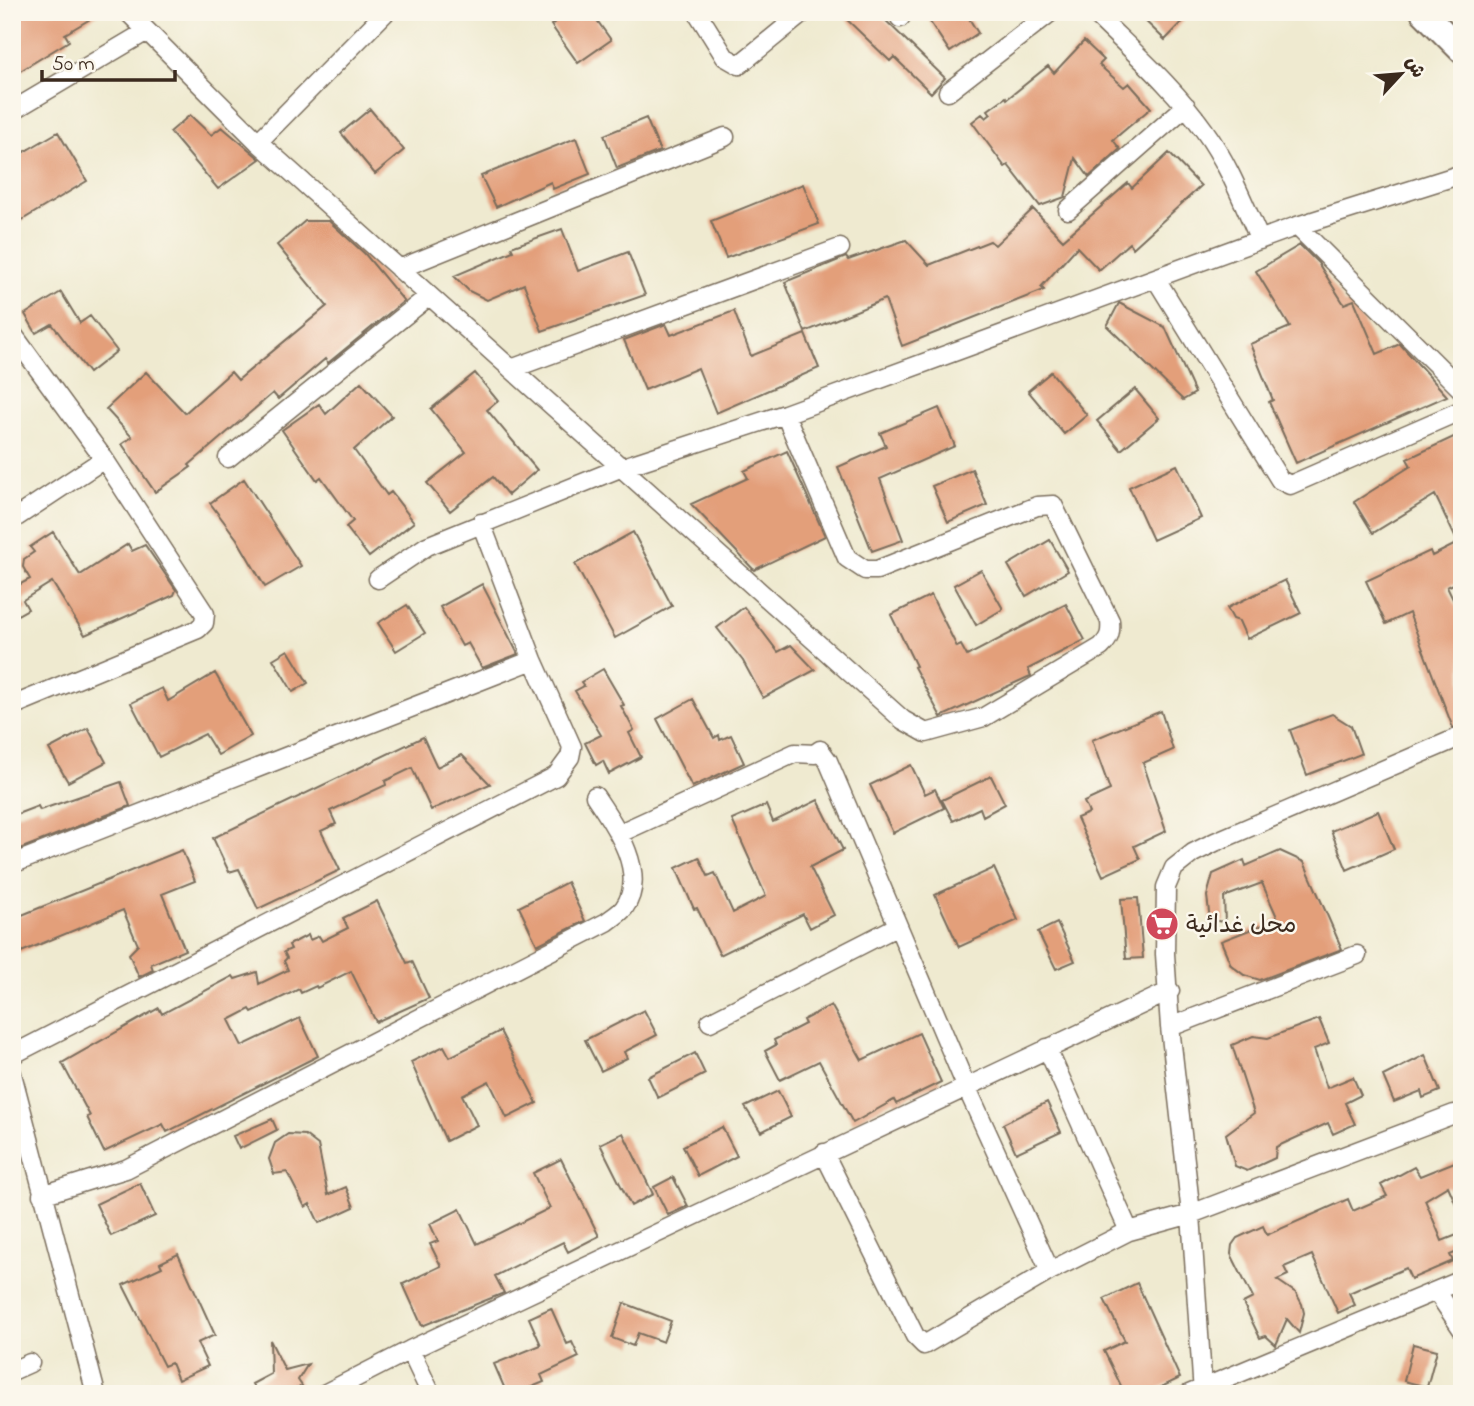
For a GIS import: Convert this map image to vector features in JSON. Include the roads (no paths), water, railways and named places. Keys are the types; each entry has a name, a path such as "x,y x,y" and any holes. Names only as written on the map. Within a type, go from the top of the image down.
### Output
{"street":[{"path":"128,12 258,142 903,720 926,733 984,717 1101,647 1108,639 1111,632 1110,621 1053,505 1037,506 877,570 855,566 848,558 785,414"},
{"path":"258,142 386,12"},
{"path":"697,12 725,57 739,65 804,12"},
{"path":"948,92 1051,12"},
{"path":"1093,12 1186,106 1219,153 1260,240"},
{"path":"1423,12 1462,51"},
{"path":"12,111 147,31"},
{"path":"1068,210 1186,106"},
{"path":"399,269 725,137"},
{"path":"378,579 427,546 620,468 785,414 1297,226 1462,174"},
{"path":"1297,226 1462,390"},
{"path":"511,369 840,248"},
{"path":"1156,279 1280,480 1290,485 1462,410"},
{"path":"228,458 429,296"},
{"path":"12,332 104,459 200,603 204,623 198,629 12,706"},
{"path":"12,520 104,459"},
{"path":"12,1055 556,776 570,757 572,747 533,660 481,523"},
{"path":"12,864 533,660"},
{"path":"1462,736 1194,853 1174,868 1166,887 1165,954 1170,991 1170,1027 1191,1214 1198,1392 1462,1280"},
{"path":"620,833 795,752 815,754 820,750 828,761 966,1086 1051,1271"},
{"path":"42,1195 126,1169 607,922 624,907 631,890 630,864 620,833 595,796"},
{"path":"710,1022 898,926"},
{"path":"1170,1027 1357,955"},
{"path":"324,1394 410,1350 1170,991"},
{"path":"1047,1048 1129,1231"},
{"path":"12,1074 96,1394"},
{"path":"824,1153 915,1336 924,1345 1051,1271 1129,1231 1191,1214 1454,1114"},
{"path":"1437,1292 1462,1329"},
{"path":"410,1350 431,1394"},
{"path":"12,1371 30,1363"}],"place":[{"name":"محل غدائية","path":"1162,924"}]}
